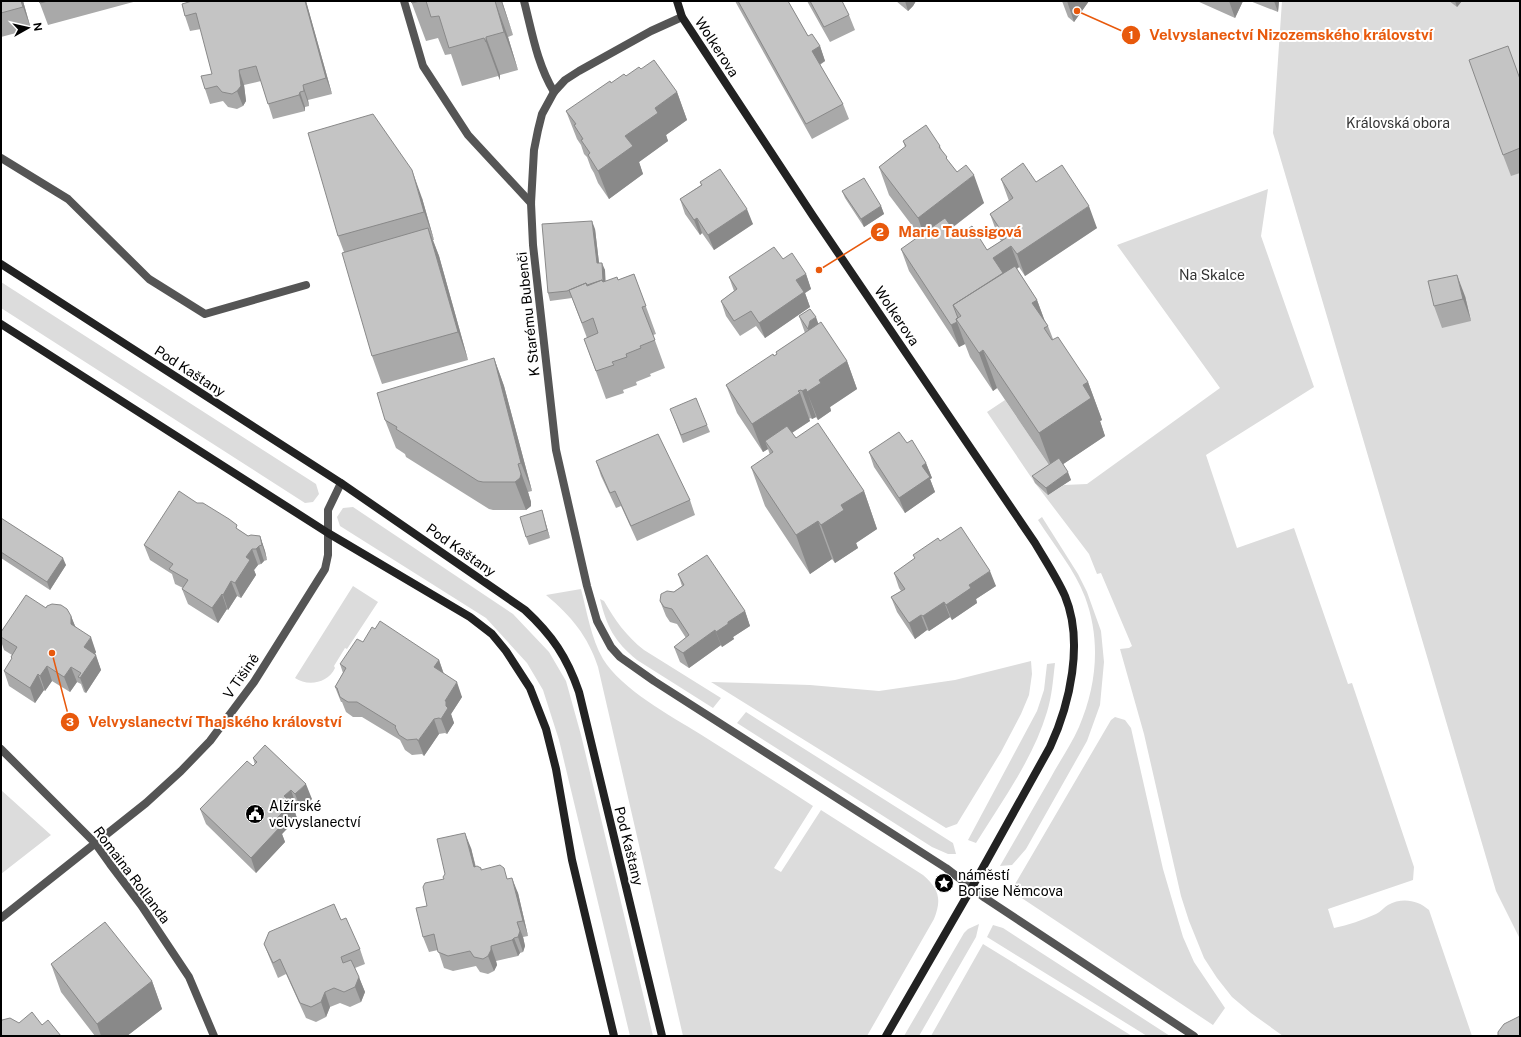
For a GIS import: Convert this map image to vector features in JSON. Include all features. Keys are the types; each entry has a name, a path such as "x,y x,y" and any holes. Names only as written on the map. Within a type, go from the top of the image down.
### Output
{"main road":[{"name":"Wolkerova","path":"676,1 682,17 814,216 1035,543 1052,571 1065,597 1072,623 1073,654 1068,696 1059,727 1046,754 971,889"},
{"name":"Pod Kaštany","path":"1,264 341,483 525,610 554,640 573,674 579,692 662,1036"},
{"path":"1,324 328,533 470,617 492,634 506,651 530,688 546,729 556,769 572,860 614,1036"},
{"path":"886,1036 971,889"}],"street":[{"path":"404,1 423,66 468,135 531,203"},
{"path":"524,1 538,60 545,77 554,92"},
{"name":"K Starému Bubenči","path":"682,17 651,31 578,71 565,80 554,92 542,114 534,150 531,203 533,245 556,450 587,586 597,621 612,647 620,657 633,667 946,868 971,889"},
{"path":"1,158 68,199 149,279 205,314 306,285"},
{"name":"V Tišině","path":"1,918 146,803 181,771 210,741 254,682 324,569 328,555 328,510 341,483"},
{"name":"Romaina Rollanda","path":"1,749 95,843 141,905 189,977 214,1036"},
{"path":"971,889 1194,1036"}],"green space":[{"name":"Královská obora","path":"1282,1 1520,1 1520,939 1496,891 1273,133"},
{"name":"Na Skalce","path":"1268,189 1261,236 1314,387 1206,455 1237,548 1294,528 1348,684 1352,683 1414,867 1413,880 1328,909 1334,928 1371,916 1378,913 1388,905 1404,900 1420,904 1429,910 1472,1036 1283,1036 1232,997 1217,978 1204,958 1181,896 1144,734 1120,649 1129,648 1132,646 1101,573 1097,574 1089,554 1035,483 987,412 1005,400 1053,471 1048,495 1064,485 1087,484 1220,388 1117,245"},
{"path":"1,282 316,484 319,494 313,502 305,503 1,308"},
{"path":"353,507 513,614 549,652 566,681 581,735 653,1036 630,1036 559,740 543,690 527,663 486,618 340,526 337,517 343,508"},
{"path":"1042,517 1078,574 1087,592 1101,631 1104,662 1100,705 1087,741 1026,849 1012,865 1000,866 1076,734 1090,695 1093,679 1095,646 1090,613 1085,597 1070,567 1038,520"},
{"path":"353,586 378,602 347,649 345,648 334,666 335,668 332,673 323,680 317,682 312,683 300,681 295,678"},
{"path":"581,589 590,625 599,651 611,670 622,681 647,701 813,806 774,868 781,872 821,810 923,875 933,885 938,895 938,906 934,919 867,1036 683,1036 598,667 584,636 578,627 546,595"},
{"path":"600,599 604,601 626,633 644,650 721,698 713,708 637,660 629,653 612,633"},
{"path":"1031,661 1032,674 1029,695 1021,714 1001,752 957,824 946,828 711,682 810,685 879,691 955,680"},
{"path":"1055,663 1049,706 1034,746 1016,779 976,843 968,840 1037,711 1044,690 1047,664"},
{"path":"746,712 953,843 956,854 948,854 932,847 737,723"},
{"path":"1115,717 1125,720 1131,728 1163,869 1183,937 1194,962 1225,1008 1213,1025 1011,891 1111,720"},
{"path":"1,790 51,835 1,874"},
{"path":"979,924 976,937 919,1036 904,1036 964,933 968,929"},
{"path":"993,925 1003,928 1170,1036 1147,1036 987,937"},
{"path":"983,944 1132,1036 931,1036"}],"building":[{"path":"1,1 21,1 23,7 1,13"},
{"path":"192,1 305,1 326,78 303,85 304,91 300,92 299,95 268,104 256,66 239,70 241,86 232,94 222,92 217,86 205,89 201,76 212,74 196,13 185,16 182,4"},
{"path":"426,1 495,1 504,32 486,37 486,42 484,38 449,48 439,16 431,17"},
{"path":"738,1 788,1 808,36 812,34 820,46 812,51 843,104 806,124"},
{"path":"810,1 842,1 849,15 824,27"},
{"path":"1508,46 1520,79 1520,148 1503,155 1469,60"},
{"path":"654,60 677,92 655,108 658,113 625,136 633,146 598,171 588,155 590,153 581,140 583,139 574,125 576,124 566,111 610,81 611,83 624,74 626,76 639,67 641,69"},
{"path":"373,114 412,170 424,212 338,236 308,133"},
{"path":"926,125 940,146 939,147 947,157 946,158 957,172 966,165 974,175 918,218 879,167 906,146 903,141"},
{"path":"1023,163 1036,182 1062,165 1089,206 1017,254 1011,246 993,258 1003,273 953,305 958,318 956,319 957,322 951,325 901,249 945,218 958,236 972,226 987,250 1006,238 990,214 1013,198 1001,179"},
{"path":"720,169 747,209 708,235 697,218 694,220 680,199 702,185 700,182"},
{"path":"864,178 881,206 861,219 842,191"},
{"path":"592,221 597,263 602,263 603,281 602,280 587,285 586,283 567,291 548,293 542,224"},
{"path":"428,228 458,332 372,356 342,253"},
{"path":"774,247 783,259 792,253 806,274 796,280 804,292 759,323 751,311 734,321 721,301 737,289 729,277"},
{"path":"1015,266 1037,300 1032,303 1048,326 1044,328 1052,340 1058,337 1088,382 1083,385 1091,398 1039,433 983,350 979,353 956,319 961,316 953,305"},
{"path":"634,274 646,306 642,307 655,340 626,354 627,357 612,362 614,365 596,371 584,339 598,333 593,318 582,323 569,290 586,283 587,286 602,280 603,282 617,277 618,280"},
{"path":"1457,275 1463,299 1434,306 1428,281"},
{"path":"810,309 816,317 810,321 808,329 799,316"},
{"path":"821,322 847,361 819,380 821,383 807,392 806,389 798,391 800,393 752,424 726,385 773,354 774,356 777,354 776,352"},
{"path":"494,358 521,463 518,464 521,474 520,478 515,482 478,481 396,429 397,427 385,420 377,393"},
{"path":"696,398 707,425 681,435 670,409"},
{"path":"818,423 864,491 841,505 844,510 821,525 818,521 796,535 751,467 773,452 765,441 787,426 796,438"},
{"path":"899,432 907,443 912,440 926,463 922,466 930,477 899,498 869,452"},
{"path":"658,434 690,500 631,526 615,491 610,493 596,461"},
{"path":"1059,458 1068,472 1046,488 1032,476"},
{"path":"179,491 197,503 203,503 229,519 237,525 236,528 248,536 260,536 262,545 256,549 252,549 246,557 250,560 235,583 231,581 223,595 222,594 212,608 182,589 188,580 169,569 173,564 144,545"},
{"path":"542,510 547,530 526,537 520,517"},
{"path":"1,518 63,558 47,582 1,552"},
{"path":"961,527 990,571 969,585 971,588 946,605 944,602 923,616 921,615 909,623 891,597 905,589 894,573 915,558 913,555 938,538 940,541"},
{"path":"707,555 745,611 728,622 728,624 716,632 715,630 683,653 674,647 689,635 672,609 664,607 660,601 661,594 667,591 674,592 684,585 678,574"},
{"path":"26,595 46,608 52,604 61,605 67,609 71,616 71,624 91,637 84,647 96,655 80,678 78,677 81,673 71,667 64,677 47,666 40,676 38,674 30,688 4,671 17,647 1,637 1,632"},
{"path":"380,621 439,660 434,667 457,682 445,701 448,708 441,719 434,719 418,741 417,739 407,740 399,735 395,727 396,726 357,702 348,702 340,697 337,688 335,687 346,668 340,664 357,639 363,642 372,627 375,629"},
{"name":"Alžírské velvyslanectví","path":"265,745 306,784 295,794 291,790 284,796 292,803 274,821 280,827 251,858 200,809 247,761 253,766 257,762 253,758"},
{"path":"465,833 474,867 477,866 481,868 481,870 500,865 504,868 507,879 512,878 523,921 517,922 520,931 518,937 491,946 488,956 483,959 474,957 470,951 448,956 438,952 434,934 423,937 416,908 427,906 423,887 425,883 444,879 443,877 445,874 437,839"},
{"path":"334,904 341,920 346,918 360,949 341,957 343,963 351,960 359,977 355,987 344,992 334,988 325,992 321,1002 311,1007 300,1003 280,959 273,963 264,944 269,932"},
{"path":"105,922 152,981 97,1024 51,964"},
{"path":"32,1012 42,1025 48,1020 61,1036 1,1036 2,1020 10,1018 19,1023"},
{"path":"1520,1016 1520,1036 1498,1036 1498,1032 1504,1024"}],"place":[{"name":"Velvyslanectví Nizozemského království","path":"1077,11"},
{"name":"Marie Taussigová","path":"819,270"},
{"name":"Velvyslanectví Thajského království","path":"52,653"},
{"name":"Alžírské velvyslanectví","path":"255,814"},
{"name":"náměstí Borise Němcova","path":"944,883"}]}
